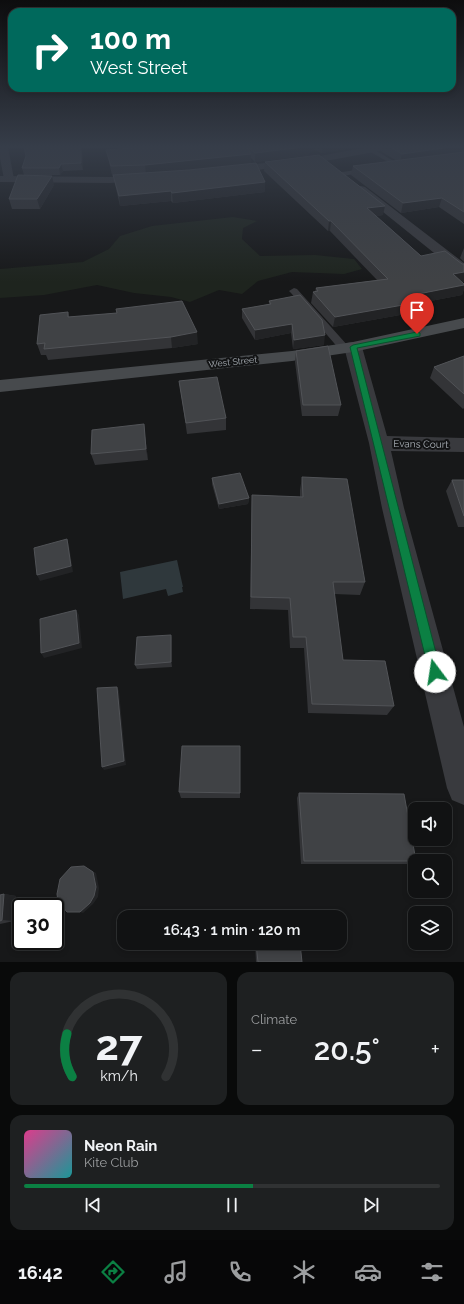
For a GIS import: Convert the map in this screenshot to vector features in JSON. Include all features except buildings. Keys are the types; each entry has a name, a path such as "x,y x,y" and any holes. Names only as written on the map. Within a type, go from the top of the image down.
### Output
{"main road":[{"name":"West Street","path":"0,386 292,356 348,348 464,323"}],"street":[{"path":"365,192 464,270"},
{"path":"348,348 379,443 395,516 464,788"},
{"name":"Evans Court","path":"379,443 464,445"}],"lane":[{"path":"294,290 348,348"}],"shaded area":[{"path":"233,217 257,221 243,228 242,239 260,256 315,255 354,259 362,269 344,274 292,272 258,281 242,294 219,290 190,302 171,297 134,293 97,285 44,295 0,298 0,269 83,262 109,249 120,236 152,226"},
{"path":"177,560 183,592 168,596 166,589 123,599 120,572"}],"route":[{"path":"417,334 353,347 379,443 393,508 435,672"}]}
